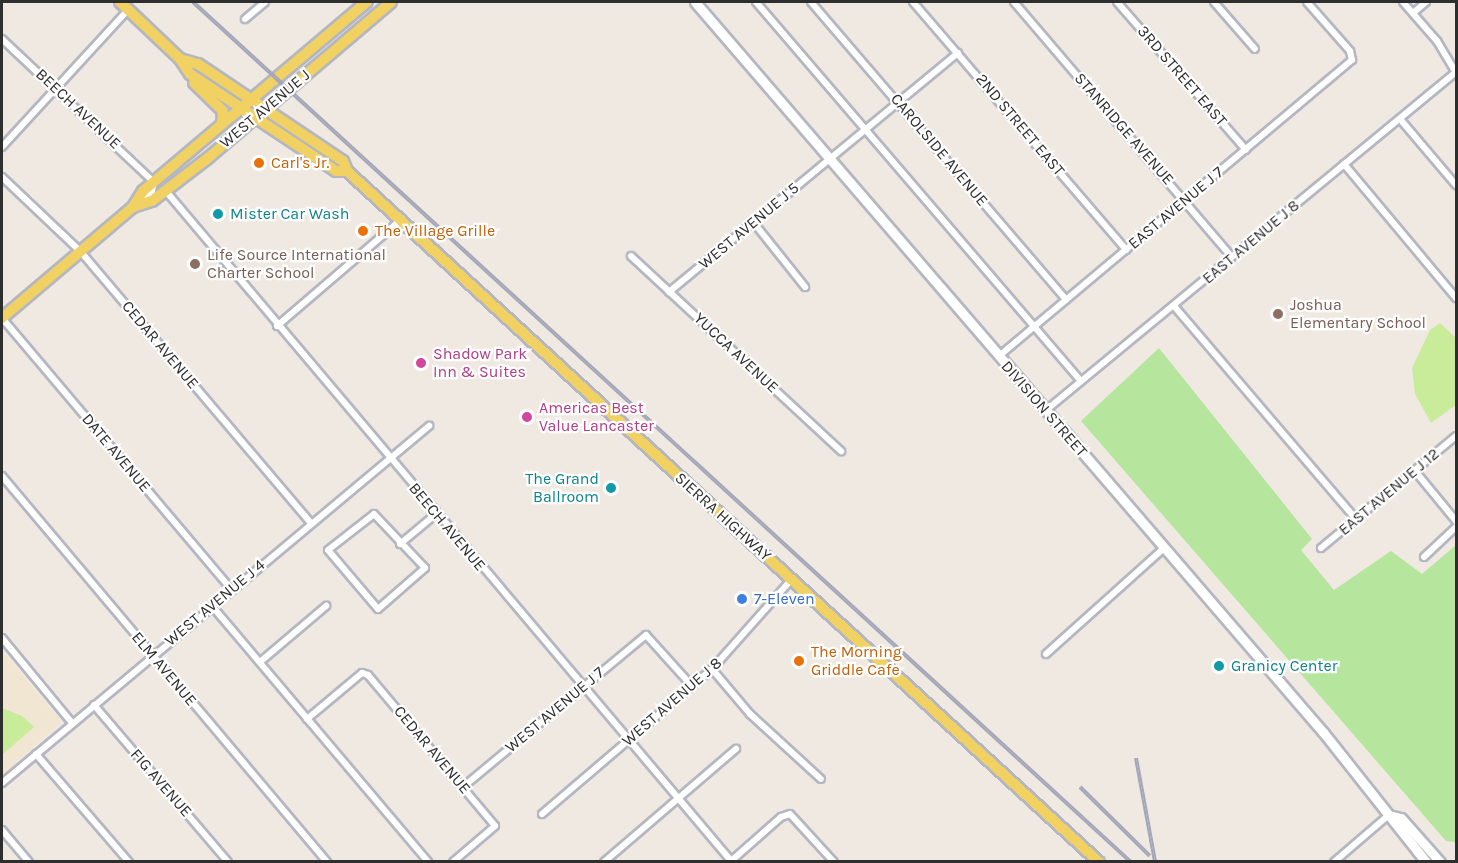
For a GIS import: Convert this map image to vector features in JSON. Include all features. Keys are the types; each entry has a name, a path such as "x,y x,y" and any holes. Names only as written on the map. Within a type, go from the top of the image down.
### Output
{"main road":[{"name":"SIERRA HIGHWAY","path":"120,2 180,59 190,74 336,171 347,171"},
{"name":"WEST AVENUE J","path":"2,318 133,207 154,182 368,2"},
{"name":"WEST AVENUE J","path":"133,207 152,201 267,108 391,2"},
{"name":"DIVISION STREET","path":"695,2 1164,548 1391,815 1394,824 1426,861"},
{"name":"SIERRA HIGHWAY","path":"180,59 198,64 335,154 347,171 402,219 791,580 1099,861"},
{"path":"180,59 181,70 223,111 222,124"},
{"name":"DIVISION STREET","path":"1391,815 1401,818 1440,861"}],"street":[{"path":"245,18 266,2"},
{"path":"756,2 1081,381"},
{"name":"CAROLSIDE AVENUE","path":"811,2 1066,300"},
{"name":"2ND STREET EAST","path":"913,2 1126,250"},
{"name":"STANRIDGE AVENUE","path":"1014,2 1232,257"},
{"name":"3RD STREET EAST","path":"1117,2 1246,150"},
{"path":"1214,2 1256,49"},
{"name":"EAST AVENUE J 7","path":"999,356 1352,60 1350,51 1307,2"},
{"path":"1403,2 1456,72"},
{"path":"1413,13 1426,2"},
{"path":"2,147 128,10"},
{"name":"BEECH AVENUE","path":"2,39 154,182"},
{"name":"WEST AVENUE J 5","path":"669,292 958,53"},
{"name":"EAST AVENUE J 8","path":"1045,411 1456,72"},
{"path":"1400,119 1456,185"},
{"path":"1344,164 1456,297"},
{"name":"CEDAR AVENUE","path":"2,177 81,252 310,522"},
{"name":"BEECH AVENUE","path":"165,190 731,861"},
{"path":"278,326 402,219"},
{"path":"754,223 806,287"},
{"name":"YUCCA AVENUE","path":"631,256 841,451"},
{"path":"1174,306 1356,519"},
{"name":"DATE AVENUE","path":"2,318 231,589"},
{"name":"WEST AVENUE J 4","path":"2,783 310,522 429,426"},
{"name":"EAST AVENUE J 12","path":"1321,548 1456,436"},
{"path":"1415,471 1456,521"},
{"name":"ELM AVENUE","path":"2,476 327,861"},
{"path":"374,514 400,544 425,568 378,609 328,550 374,514"},
{"path":"400,544 436,514"},
{"path":"1424,557 1456,527"},
{"path":"1046,654 1164,548"},
{"name":"WEST AVENUE J 8","path":"542,814 712,669 791,580"},
{"path":"212,606 428,861"},
{"path":"260,662 326,606"},
{"name":"WEST AVENUE J 7","path":"463,787 646,635 692,686"},
{"path":"2,638 72,723"},
{"path":"712,669 750,714 821,779"},
{"name":"CEDAR AVENUE","path":"308,719 363,673 368,675 495,826 453,861"},
{"name":"FIG AVENUE","path":"94,705 228,861"},
{"path":"604,861 736,749"},
{"path":"36,754 129,861"},
{"path":"731,861 781,817 790,814 834,861"},
{"path":"1334,861 1391,815"},
{"path":"2,830 29,861"}],"shaded area":[{"path":"2,650 61,722 2,775"}],"green space":[{"path":"1440,323 1456,338 1456,405 1431,423 1415,394 1412,368 1430,330"},
{"path":"1159,348 1312,539 1301,550 1334,590 1391,551 1422,574 1456,545 1456,842 1446,841 1081,421"},
{"path":"2,708 22,716 34,727 2,755"}],"railway":[{"path":"193,2 1131,862"},
{"path":"1136,758 1155,862"},
{"path":"1080,787 1150,856"}],"place":[{"name":"Carl's Jr.","path":"259,163"},
{"name":"Mister Car Wash","path":"218,214"},
{"name":"The Village Grille","path":"363,231"},
{"name":"Life Source International Charter School","path":"195,264"},
{"name":"Joshua Elementary School","path":"1278,314"},
{"name":"Shadow Park Inn & Suites","path":"421,363"},
{"name":"Americas Best Value Lancaster","path":"527,417"},
{"name":"The Grand Ballroom","path":"611,488"},
{"name":"7-Eleven","path":"742,599"},
{"name":"The Morning Griddle Cafe","path":"799,661"},
{"name":"Granicy Center","path":"1219,666"}]}
